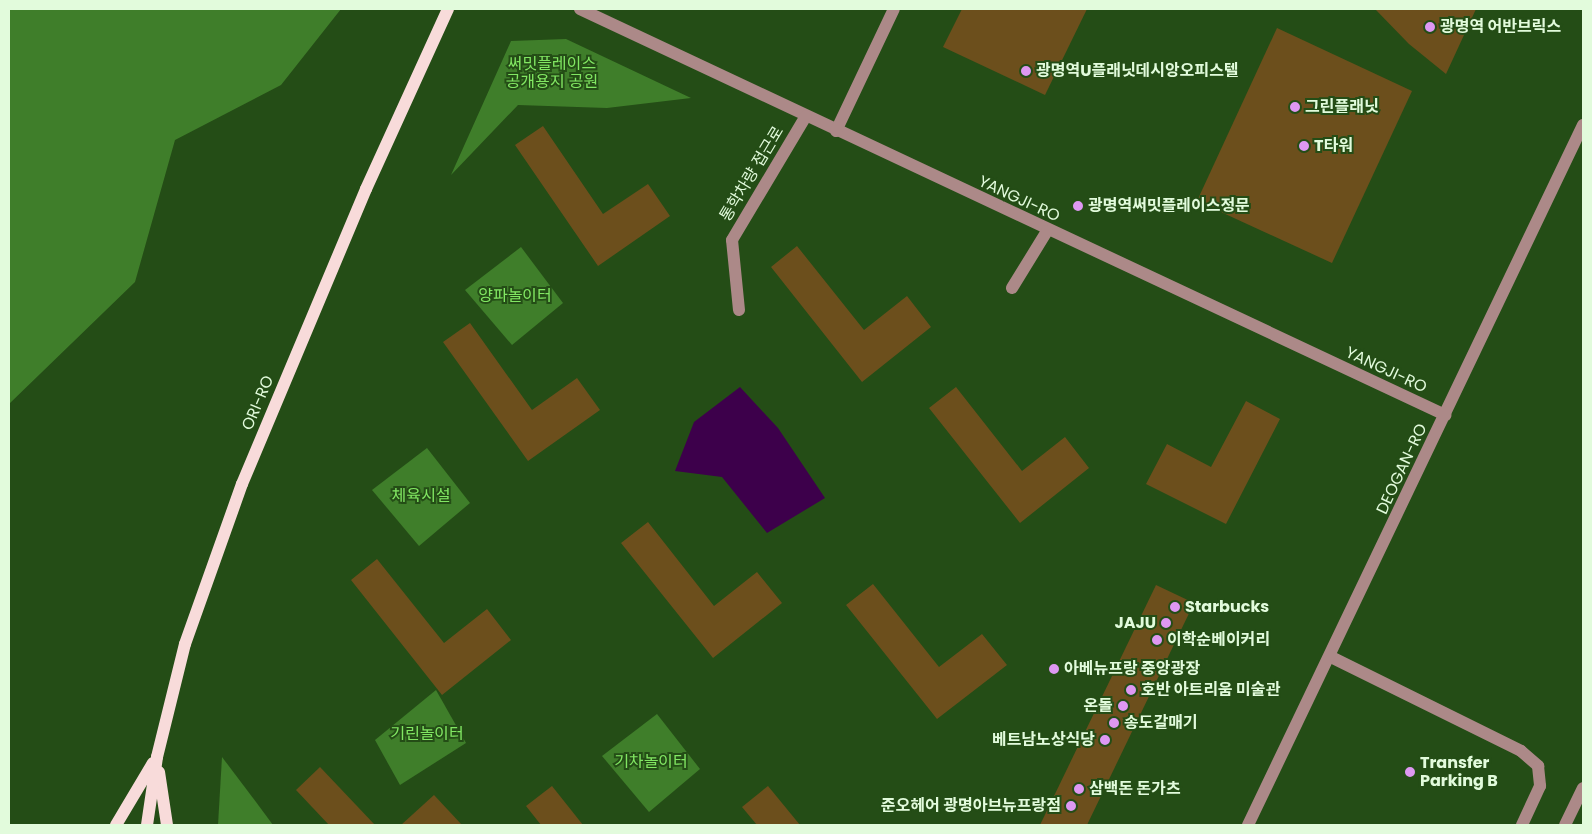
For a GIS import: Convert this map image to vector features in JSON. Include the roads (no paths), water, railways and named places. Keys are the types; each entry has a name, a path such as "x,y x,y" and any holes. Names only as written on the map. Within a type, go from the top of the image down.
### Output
{"main road":[{"name":"ORI-RO","path":"147,825 157,757 185,644 242,484 366,189 448,9"},
{"path":"116,825 157,757"},
{"path":"157,757 167,825"}],"street":[{"name":"YANGJI-RO","path":"580,9 1047,231 1446,415"},
{"path":"836,131 894,9"},
{"name":"통학차량 접근로","path":"739,310 732,240 806,116"},
{"name":"DEOGAN-RO","path":"1248,825 1331,656 1583,125"},
{"path":"1012,288 1047,231"},
{"path":"1331,656 1521,751 1538,766 1540,786 1522,825"},
{"path":"1565,825 1583,788"}],"place":[{"name":"광명역 어반브릭스","path":"1430,27"},
{"name":"광명역U플래닛데시앙오피스텔","path":"1026,71"},
{"name":"그린플래닛","path":"1295,107"},
{"name":"T타워","path":"1304,146"},
{"name":"광명역써밋플레이스정문","path":"1078,206"},
{"name":"Starbucks","path":"1175,607"},
{"name":"JAJU","path":"1166,623"},
{"name":"이학순베이커리","path":"1157,640"},
{"name":"아베뉴프랑 중앙광장","path":"1054,669"},
{"name":"호반 아트리움 미술관","path":"1131,690"},
{"name":"온돌","path":"1123,706"},
{"name":"송도갈매기","path":"1114,723"},
{"name":"베트남노상식당","path":"1105,740"},
{"name":"Transfer Parking B","path":"1410,772"},
{"name":"삼백돈 돈가츠","path":"1079,789"},
{"name":"준오헤어 광명아브뉴프랑점","path":"1071,806"}],"park label":[{"name":"써밋플레이스 공개용지 공원","path":"552,73"},
{"name":"양파놀이터","path":"515,296"},
{"name":"체육시설","path":"421,496"},
{"name":"기린놀이터","path":"427,734"},
{"name":"기차놀이터","path":"651,762"}]}
